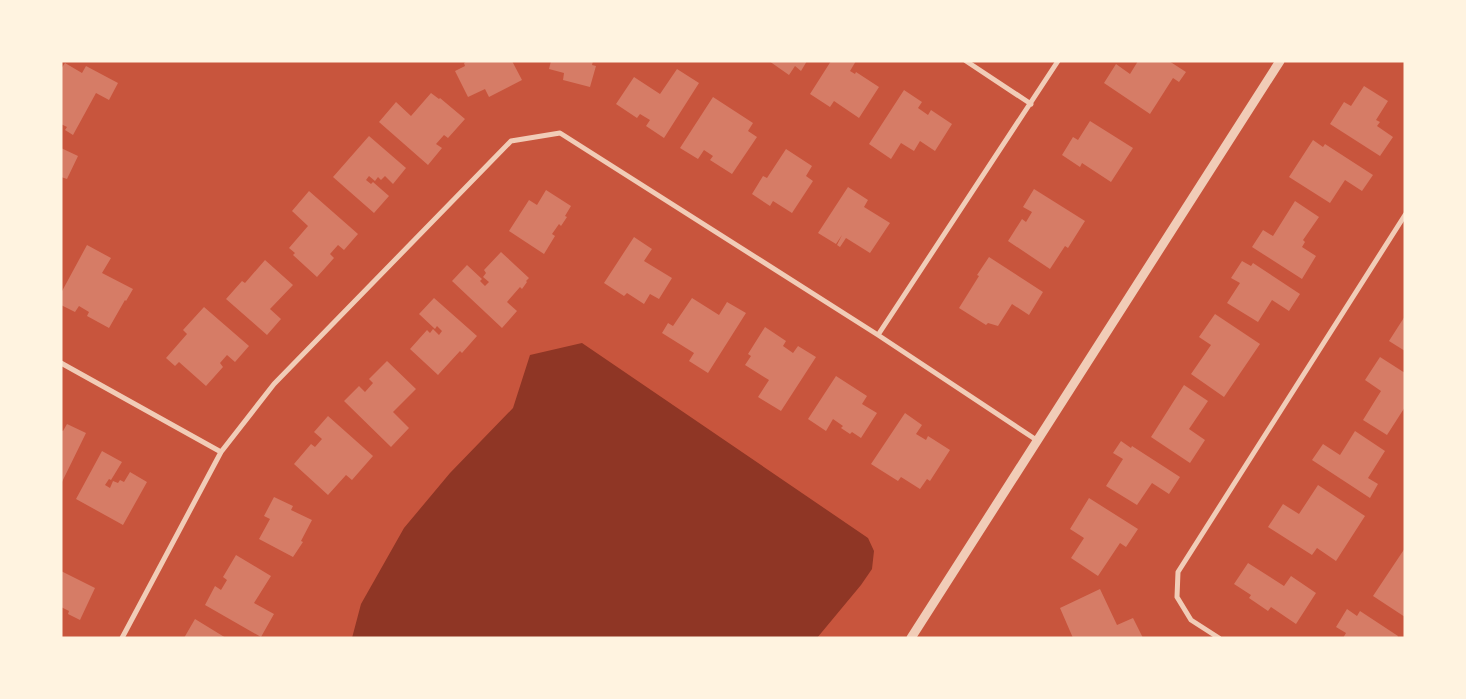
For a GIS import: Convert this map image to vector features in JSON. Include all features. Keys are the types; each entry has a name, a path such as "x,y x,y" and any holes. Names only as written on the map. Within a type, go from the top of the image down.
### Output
{"street":[{"path":"966,61 1031,104"},
{"path":"878,335 1058,61"},
{"path":"911,638 1280,61"},
{"path":"122,638 222,452 274,384 510,141 560,133 878,335 1038,441"},
{"path":"1219,638 1191,620 1177,596 1178,572 1405,215"},
{"path":"61,364 222,452"}],"shaded area":[{"path":"582,343 868,538 874,551 872,569 817,638 352,638 361,604 404,528 450,473 513,408 530,355"}],"building":[{"path":"467,61 512,61 522,80 489,97 485,89 468,97 455,71 465,66 464,63"},
{"path":"551,61 593,61 592,65 596,66 590,87 563,80 564,73 549,69"},
{"path":"769,61 807,61 801,71 795,66 789,75"},
{"path":"831,61 856,61 850,71 855,74 856,72 879,87 859,118 834,101 830,107 810,94"},
{"path":"1138,61 1169,61 1186,72 1179,82 1173,78 1150,114 1104,83 1116,64 1130,74"},
{"path":"65,63 82,73 86,66 118,83 109,100 96,93 73,135 65,130 67,127 61,124 61,69"},
{"path":"677,69 699,83 664,138 646,126 650,120 640,114 637,118 616,104 634,77 660,94"},
{"path":"1364,86 1388,101 1376,120 1380,122 1377,126 1393,137 1380,156 1330,124 1344,102 1351,106"},
{"path":"904,90 922,102 918,108 928,115 931,110 952,124 935,151 920,141 914,151 901,143 891,159 869,144"},
{"path":"431,93 465,119 448,138 444,135 436,144 442,148 428,165 379,122 396,102 411,116"},
{"path":"713,97 753,123 748,131 757,137 732,174 710,160 713,156 704,150 698,159 680,148"},
{"path":"1090,121 1133,148 1111,182 1082,163 1080,167 1062,155 1073,137 1078,140"},
{"path":"369,136 406,168 393,184 385,176 381,180 378,177 375,181 369,176 366,180 371,184 373,182 389,196 374,213 333,177"},
{"path":"1313,140 1323,147 1325,144 1373,175 1362,191 1345,180 1330,203 1289,177"},
{"path":"61,148 78,156 67,179 61,177"},
{"path":"786,149 812,166 806,176 813,181 792,213 773,201 770,206 752,194 763,176 767,178"},
{"path":"848,187 868,200 864,207 890,223 870,253 846,238 840,247 837,245 842,235 836,244 818,233"},
{"path":"1034,189 1085,221 1068,248 1065,246 1050,269 1008,241 1022,219 1026,222 1032,212 1023,207"},
{"path":"546,190 571,206 561,226 559,224 552,234 555,236 544,254 509,231 529,200 537,205"},
{"path":"309,191 358,234 344,250 338,245 330,254 334,258 317,277 293,255 295,253 289,248 308,226 292,211"},
{"path":"1295,201 1319,217 1303,240 1305,242 1302,247 1316,256 1302,279 1252,247 1263,230 1273,236"},
{"path":"634,237 652,249 644,261 672,278 659,299 650,294 644,304 627,293 624,296 604,283"},
{"path":"87,245 111,258 102,273 133,289 109,328 87,316 89,312 79,306 75,312 61,305 61,293"},
{"path":"501,252 529,278 522,289 520,287 507,302 517,311 502,328 452,281 467,265 482,279 480,281 485,286 489,282 483,277 486,273 484,270"},
{"path":"989,257 1043,292 1029,315 1012,304 998,326 988,323 986,325 959,308"},
{"path":"265,260 293,285 270,309 281,319 267,335 226,299 242,281 245,283"},
{"path":"1242,261 1251,266 1253,263 1300,294 1289,311 1272,300 1258,322 1227,303 1240,283 1231,278"},
{"path":"434,298 477,336 438,375 410,349 427,330 430,333 433,329 439,335 442,331 437,326 435,329 419,314"},
{"path":"692,298 719,315 727,302 746,313 708,373 689,361 694,353 662,333 668,323 673,326"},
{"path":"204,307 249,346 235,362 227,355 220,363 223,367 206,386 179,362 175,366 166,358 187,334 183,330"},
{"path":"1215,314 1260,344 1224,397 1191,374 1211,345 1199,337"},
{"path":"1405,316 1405,351 1389,341"},
{"path":"765,327 786,341 783,346 793,353 798,346 816,357 781,411 758,397 769,380 745,365 751,356 748,354"},
{"path":"1380,357 1405,373 1405,407 1387,435 1363,420 1381,391 1365,380"},
{"path":"387,361 416,389 393,412 409,428 391,447 344,401 359,386 365,392 373,383 369,379"},
{"path":"836,376 867,396 862,404 877,413 861,438 841,428 843,426 833,419 826,431 808,419"},
{"path":"1184,385 1208,401 1189,429 1205,440 1190,463 1151,437"},
{"path":"905,413 922,425 916,434 926,440 928,436 950,450 930,481 927,479 920,489 901,477 898,481 871,464"},
{"path":"328,416 373,456 352,480 346,475 328,495 294,464 311,444 315,447 322,439 314,432"},
{"path":"67,424 86,433 61,484 61,430 63,431"},
{"path":"1355,431 1385,451 1368,478 1378,484 1370,498 1312,460 1323,444 1340,455"},
{"path":"1121,441 1180,477 1169,494 1152,483 1137,505 1106,486 1123,459 1113,453"},
{"path":"102,451 122,462 111,480 109,479 105,485 110,488 113,481 118,483 120,480 124,482 130,472 147,482 123,525 76,499"},
{"path":"1318,485 1365,516 1336,561 1317,548 1312,555 1268,527 1283,504 1299,514"},
{"path":"274,497 293,506 291,510 312,520 301,541 303,542 293,557 259,539 270,519 264,516"},
{"path":"1089,498 1138,529 1126,547 1120,543 1098,576 1071,558 1084,538 1070,529"},
{"path":"1405,548 1405,617 1373,596"},
{"path":"236,555 271,576 254,603 274,614 261,637 205,605 215,586 221,590 227,580 223,577"},
{"path":"1248,563 1284,586 1291,576 1316,593 1296,624 1271,607 1268,611 1249,598 1251,595 1234,584"},
{"path":"61,571 95,588 80,620 68,614 69,611 61,607"},
{"path":"1100,589 1117,625 1133,618 1143,638 1073,638 1060,608"},
{"path":"1347,609 1357,616 1360,611 1398,636 1397,638 1343,638 1346,633 1336,627"},
{"path":"195,619 226,638 184,638"}]}
